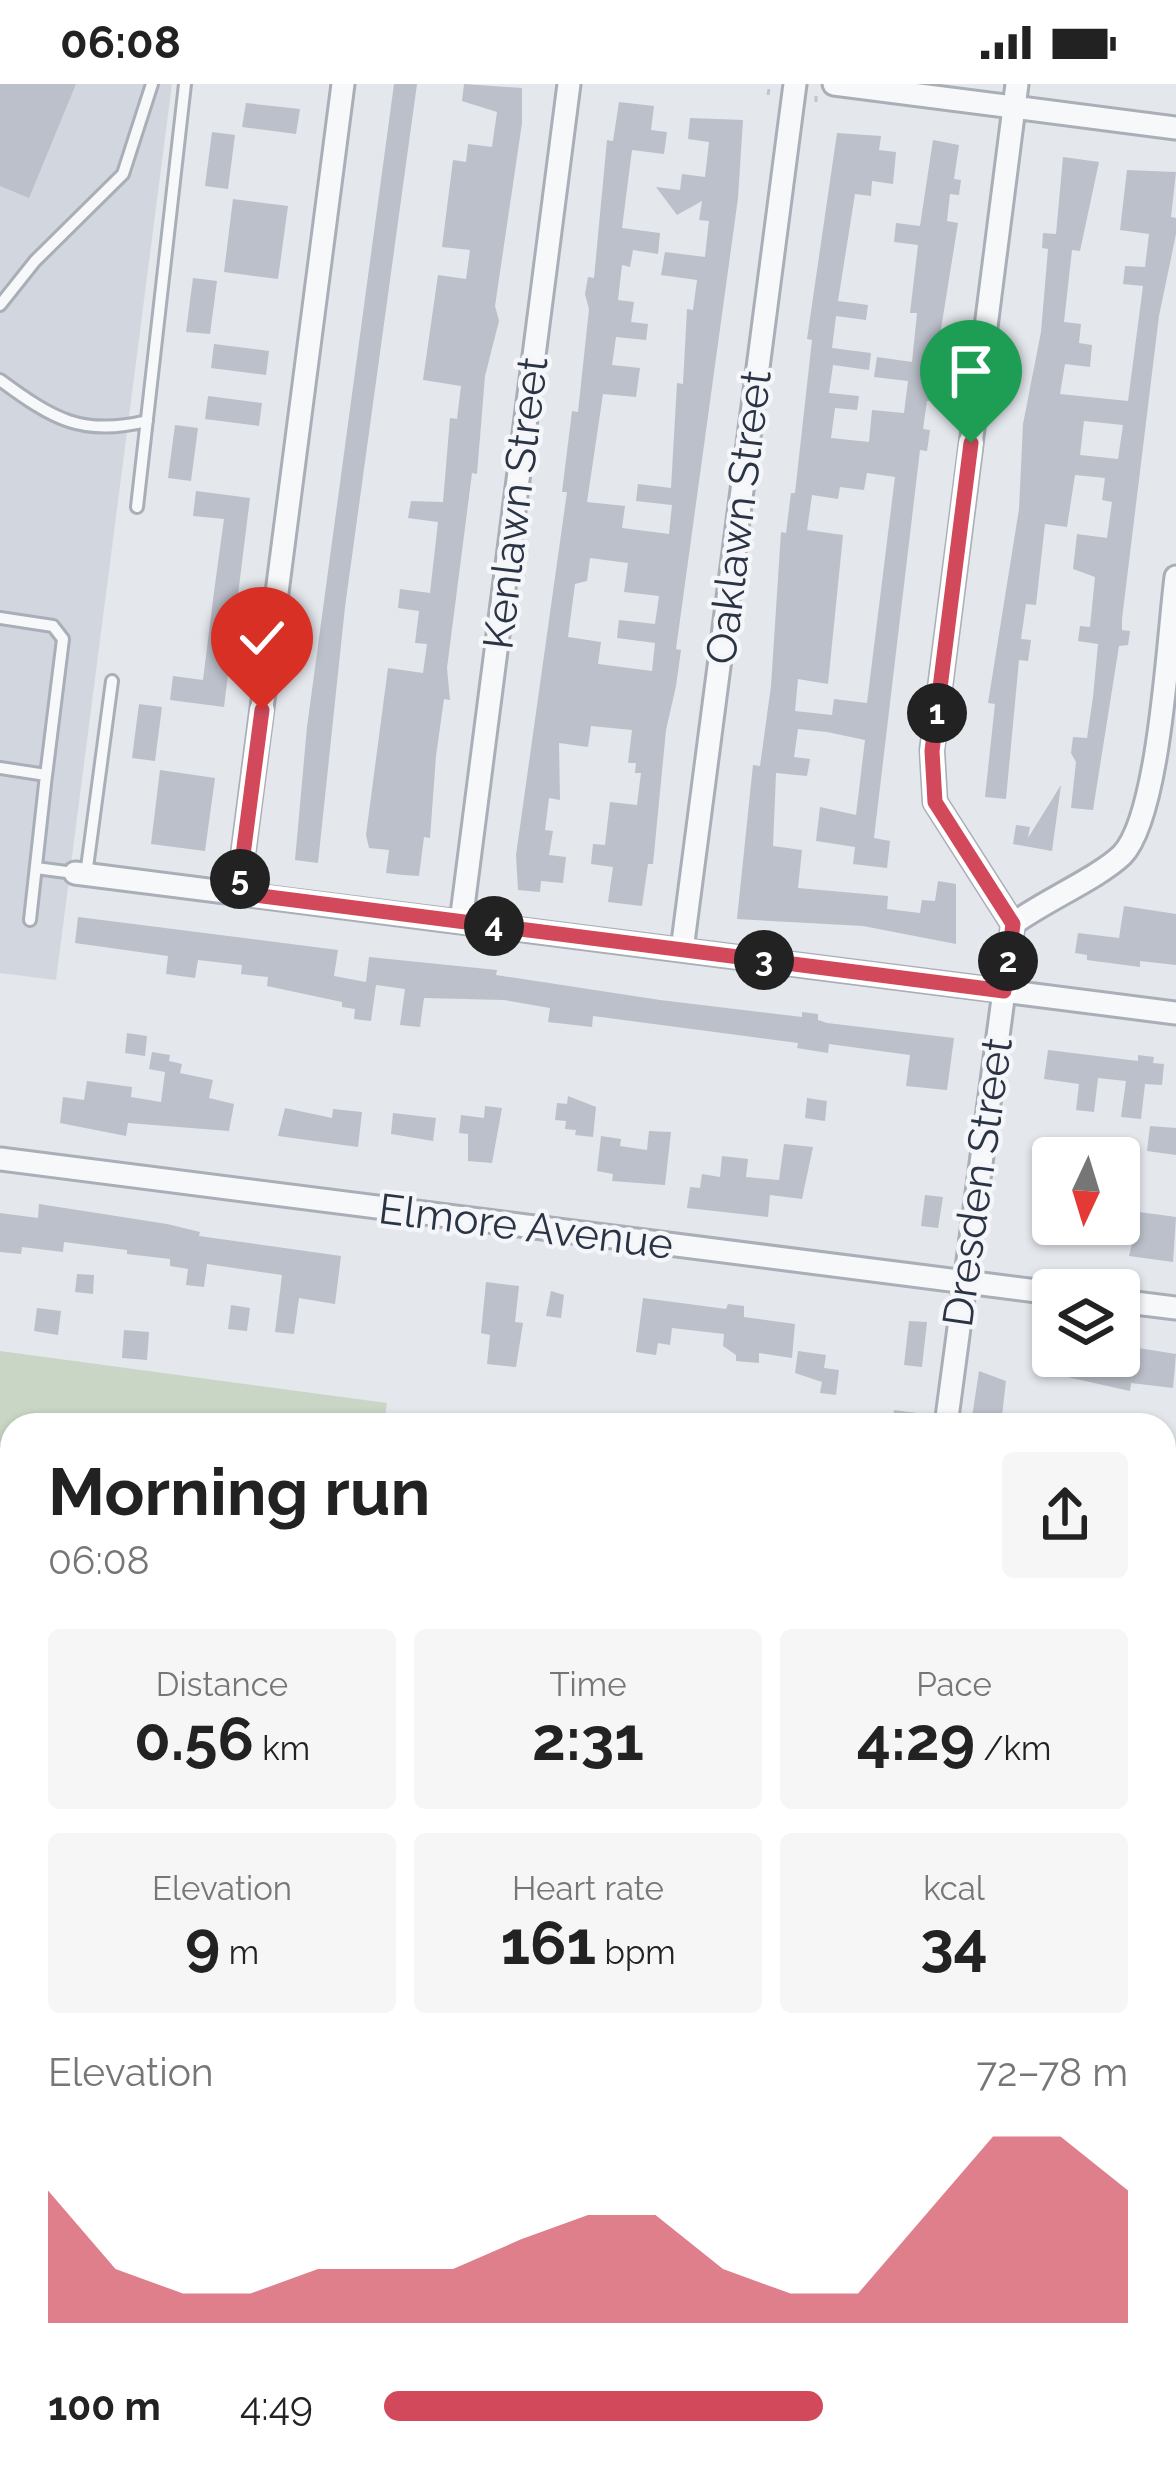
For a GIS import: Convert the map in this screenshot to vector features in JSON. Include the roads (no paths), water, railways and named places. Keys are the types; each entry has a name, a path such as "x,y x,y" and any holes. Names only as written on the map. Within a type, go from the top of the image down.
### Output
{"street":[{"path":"238,893 343,84"},
{"name":"Kenlawn Street","path":"461,922 568,84"},
{"name":"Oaklawn Street","path":"682,950 794,84"},
{"path":"822,94 1016,96 1176,128"},
{"path":"1016,96 932,751 935,802 1013,924 1118,858 1133,841 1148,795 1176,577"},
{"path":"80,874 1176,1013"},
{"name":"Dresden Street","path":"947,1413 1013,924"},
{"name":"Elmore Avenue","path":"0,1159 1032,1290"},
{"path":"1140,1304 1176,1308"}],"lane":[{"path":"0,305 35,261 123,174 152,84"},
{"path":"137,507 185,84"},
{"path":"0,380 77,426 106,431 147,421"},
{"path":"0,618 53,626 63,640 30,920"},
{"path":"36,868 80,874 112,681"},
{"path":"0,768 46,776"}]}
